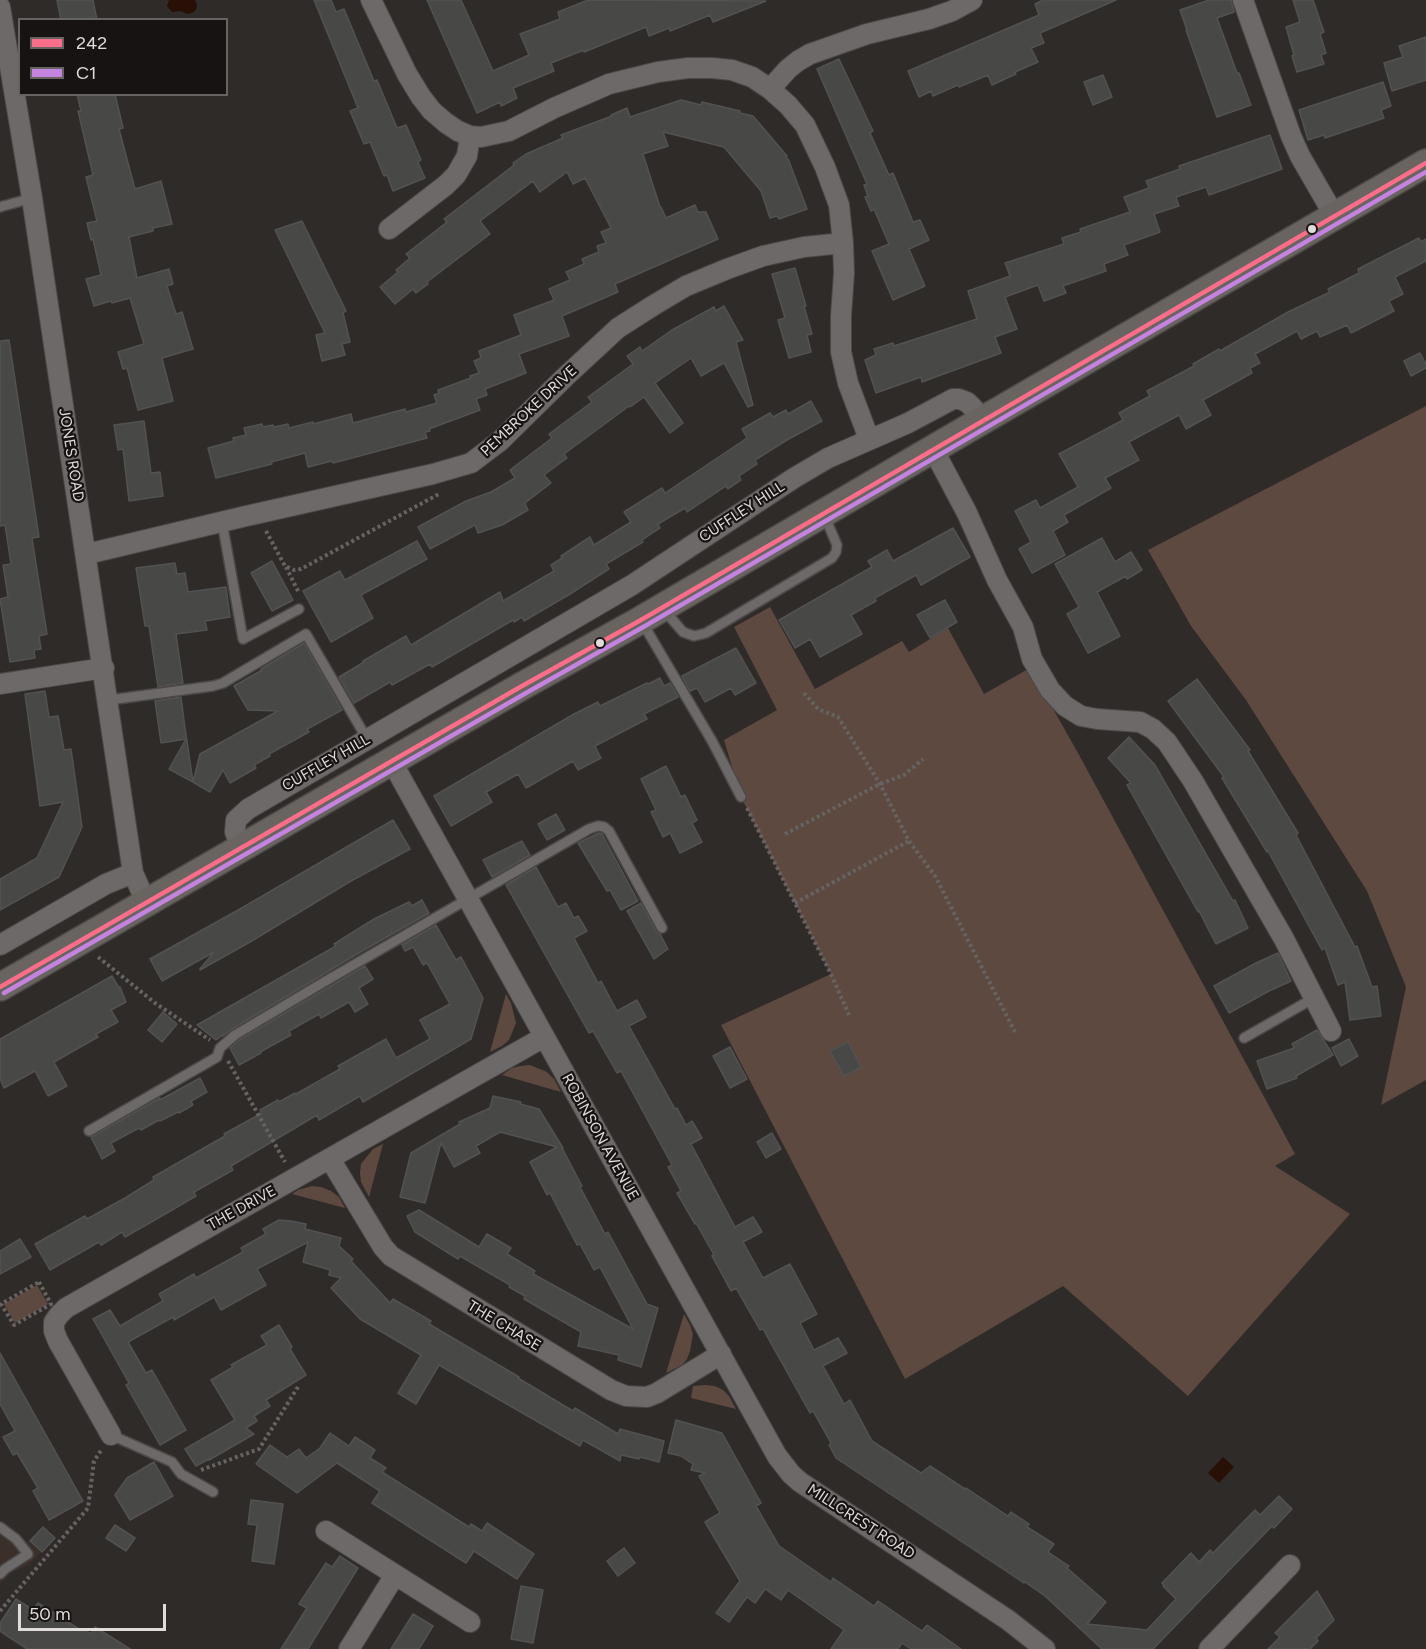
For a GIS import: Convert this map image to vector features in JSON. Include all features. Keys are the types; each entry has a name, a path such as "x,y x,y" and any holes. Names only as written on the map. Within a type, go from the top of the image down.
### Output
{"main road":[{"path":"0,987 652,614 1426,163"}],"street":[{"path":"371,0 407,74 421,97 446,123 470,136 481,137 508,131 609,84 658,72 688,68 732,70 752,77 770,89 805,125 825,167 839,205 844,273 841,352 848,383 869,439"},
{"path":"770,89 788,69 810,54 867,34 929,20 972,0"},
{"path":"1243,0 1291,136 1334,215"},
{"name":"JONES ROAD","path":"1,17 7,93 32,198 109,700 133,873 146,902"},
{"path":"388,229 456,175 467,156 470,136"},
{"name":"PEMBROKE DRIVE","path":"87,554 224,529 471,463 486,452 618,328 662,300 686,286 763,256 804,247 843,243"},
{"name":"CUFFLEY HILL","path":"242,848 235,832 236,820 248,809 632,585 828,458 908,423 953,399 967,402 982,421"},
{"path":"933,449 967,513 997,580 1023,627 1032,659 1050,690 1065,706 1080,716 1140,722 1153,729 1167,742 1193,781 1278,929 1331,1031"},
{"path":"506,658 522,687"},
{"path":"0,684 104,668"},
{"name":"ROBINSON AVENUE","path":"392,762 721,1354"},
{"path":"0,945 106,884 133,873"},
{"name":"THE DRIVE","path":"111,1436 54,1331 54,1322 66,1308 544,1036"},
{"name":"THE CHASE","path":"330,1158 383,1247 391,1256 611,1390 626,1396 647,1397 657,1394 721,1354"},
{"name":"MILLCREST ROAD","path":"721,1354 777,1456 791,1474 1008,1620 1045,1649"},
{"path":"326,1531 470,1622"},
{"path":"1209,1649 1290,1565"},
{"path":"349,1649 395,1575"}],"lane":[{"path":"0,207 32,198"},
{"path":"652,614 694,636 706,633 832,558 837,545 823,513"},
{"path":"224,529 243,639 299,609"},
{"path":"652,614 741,797"},
{"path":"109,700 223,683 306,634 367,739"},
{"path":"89,1131 217,1057 220,1048 236,1035 589,829 598,826 609,831 662,928"},
{"path":"1244,1038 1314,998"},
{"path":"111,1436 165,1458 172,1462 181,1474 213,1492"},
{"path":"0,1527 16,1539 28,1554 0,1574"}],"path":[{"path":"285,566 294,570 301,569 447,489 441,472"},
{"path":"224,529 266,530 299,593"},
{"path":"804,693 818,709 838,717 880,784 909,842 935,876 1015,1032"},
{"path":"784,834 880,784 904,775 923,759"},
{"path":"741,797 831,974 849,1015"},
{"path":"795,903 909,842"},
{"path":"39,1282 51,1304 14,1326 1,1304 39,1282"},
{"path":"191,1479 196,1472 259,1449 298,1387"},
{"path":"0,1611 88,1508 94,1461 111,1436"}],"shaded area":[{"path":"169,0 195,0 196,10 188,14 180,11 172,12 167,6"},
{"path":"1426,406 1426,1080 1381,1105 1406,987 1367,891 1246,700 1191,626 1148,550"},
{"path":"770,607 815,689 902,641 909,652 948,628 984,694 1030,668 1295,1154 1275,1166 1350,1214 1188,1396 1063,1286 905,1379 721,1025 831,974 741,797 724,740 777,710 734,627"},
{"path":"506,994 516,1023 509,1040 490,1052"},
{"path":"530,1065 547,1072 561,1092 502,1075 512,1068"},
{"path":"383,1144 369,1197 361,1182 361,1164 373,1149"},
{"path":"312,1186 331,1191 339,1197 345,1208 292,1194"},
{"path":"37,1285 48,1304 15,1323 4,1304"},
{"path":"684,1314 693,1334 690,1351 682,1365 666,1373"},
{"path":"705,1385 723,1390 736,1409 691,1398 693,1386"},
{"path":"1223,1457 1234,1467 1219,1483 1208,1473"},
{"path":"0,1521 41,1552 28,1566 10,1573 0,1585"}],"building":[{"path":"57,0 93,0 97,18 61,18"},
{"path":"314,0 331,0 336,12 344,9 374,81 377,80 397,128 406,125 421,160 418,162 425,178 393,191 370,142 364,144 350,111 358,108"},
{"path":"427,0 461,0 493,71 529,55 520,34 560,19 558,12 588,0 766,1 713,22 710,15 670,31 669,28 649,36 646,27 584,52 584,50 551,63 554,71 513,88 517,98 501,106 500,102 477,113"},
{"path":"1043,0 1116,0 1040,33 1044,43 1031,48 1038,62 1015,72 1016,74 992,85 988,75 933,96 931,91 919,97 908,71 1039,15 1035,4"},
{"path":"1209,0 1231,0 1234,12 1217,18 1251,105 1217,117 1180,10"},
{"path":"1293,0 1313,0 1324,32 1320,34 1326,53 1321,55 1324,64 1297,72 1286,27 1300,22"},
{"path":"1426,37 1426,80 1392,91 1384,63 1403,57 1399,46"},
{"path":"839,59 873,131 870,133 889,175 893,173 913,222 920,220 929,240 909,249 925,286 893,300 872,251 889,244 874,209 871,211 865,197 868,196 864,185 867,184 817,69"},
{"path":"1103,75 1112,97 1093,105 1084,82"},
{"path":"1383,82 1391,106 1381,110 1384,118 1325,138 1324,135 1308,140 1299,110"},
{"path":"77,96 115,96 123,128 119,129 135,189 161,181 172,224 129,237 137,278 169,269 173,284 167,286 176,314 182,312 193,349 162,358 173,401 138,410 127,368 123,369 118,352 144,344 130,298 94,306 86,279 101,275 87,223 97,221 86,177 93,175 78,111 81,111"},
{"path":"681,100 701,105 702,102 753,116 787,156 807,209 779,219 777,216 770,218 761,191 724,147 663,132 668,146 643,154 660,207 666,218 695,205 698,212 706,212 718,239 615,284 618,292 562,316 569,336 519,354 526,373 485,389 487,395 476,399 480,410 429,429 430,431 425,432 427,438 333,463 332,461 308,467 305,453 216,478 208,448 246,435 244,428 262,424 263,427 273,425 274,427 288,424 289,428 351,414 353,423 405,409 406,412 437,403 434,395 439,393 438,390 479,373 474,361 481,358 479,351 521,335 514,315 554,300 549,289 570,280 566,272 584,264 582,259 599,252 597,246 606,243 601,232 611,228 585,178 573,184 567,172 540,192 533,181 480,221 490,234 416,293 413,289 395,304 380,287 410,258 406,254 447,222 444,219 526,154 563,138 561,135 627,108 630,117"},
{"path":"1270,135 1282,169 1209,195 1206,187 1176,197 1179,206 1154,214 1160,232 1124,245 1128,255 1104,264 1106,271 1063,286 1066,293 1044,301 1038,285 1005,297 1017,329 995,337 1001,353 922,382 921,377 876,393 865,360 876,355 874,349 893,343 894,346 977,319 968,291 1010,276 1005,263 1064,244 1062,238 1081,232 1080,229 1130,212 1124,197 1149,188 1146,181 1180,169 1179,166"},
{"path":"302,221 346,311 343,313 350,342 342,344 345,355 322,361 316,335 325,333 275,230"},
{"path":"1419,238 1421,242 1426,239 1426,261 1395,277 1403,294 1389,301 1394,311 1351,333 1347,325 1320,337 1317,331 1301,339 1297,331 1255,354 1260,363 1250,368 1252,373 1203,400 1211,415 1186,429 1179,415 1129,442 1139,460 1105,478 1111,488 1064,515 1068,522 1053,531 1065,555 1032,573 1019,549 1031,542 1015,511 1036,500 1040,508 1078,487 1059,454 1123,420 1119,413 1150,396 1147,391 1194,366 1193,364 1219,349 1220,351 1288,312 1330,292 1328,289 1359,273 1358,269"},
{"path":"795,268 812,334 807,335 811,352 789,358 778,320 785,318 772,274"},
{"path":"724,306 743,340 736,342 753,405 748,407 724,363 701,376 691,358 655,383 683,423 670,433 644,397 564,454 567,458 544,475 551,483 525,503 528,510 502,525 478,533 475,525 430,549 418,527 515,478 510,470 552,438 549,434 592,402 588,397 633,364 627,356 640,347 642,351 672,330 714,307 716,311"},
{"path":"9,340 39,537 32,538 47,634 39,636 41,649 34,650 35,658 10,662 0,599 8,597 3,565 11,564 5,525 0,526 0,341"},
{"path":"1420,353 1426,368 1411,376 1404,361"},
{"path":"811,401 822,421 755,460 757,464 739,476 741,480 728,489 726,486 687,512 685,508 658,524 660,528 642,540 643,542 606,564 609,569 524,621 522,617 514,622 513,620 432,667 430,664 392,685 390,682 354,703 339,677 363,661 406,636 411,645 500,592 503,601 554,571 551,565 590,537 594,545 631,522 624,512 662,488 665,493 747,438 742,429 770,413 773,417 786,410 788,414"},
{"path":"144,421 151,473 160,472 163,496 129,501 123,449 118,450 114,425"},
{"path":"953,528 970,557 921,585 916,575 875,598 876,601 851,615 862,634 820,657 810,639 795,648 779,620 872,567 868,561 887,550 893,561"},
{"path":"1102,538 1115,562 1131,552 1142,570 1097,592 1120,636 1088,653 1067,614 1079,607 1055,564"},
{"path":"417,541 427,559 361,595 373,618 331,642 303,591 340,571 345,580"},
{"path":"272,561 293,600 272,611 251,573"},
{"path":"175,563 177,574 185,573 188,592 226,587 230,617 205,621 207,630 176,634 183,683 158,687 149,626 145,626 136,568"},
{"path":"945,600 957,622 930,638 917,615"},
{"path":"304,643 342,710 307,729 309,732 269,754 270,756 254,765 256,768 230,783 223,770 210,792 193,782 200,754 278,711 248,710 234,686"},
{"path":"736,648 756,683 735,695 731,688 705,702 697,688 690,691 682,676"},
{"path":"660,678 664,686 670,683 678,697 644,714 647,719 595,746 601,758 578,770 573,761 526,788 518,774 486,792 492,802 451,826 434,796 574,714 598,702 600,706"},
{"path":"1197,679 1250,750 1248,751 1298,833 1296,835 1355,947 1357,946 1372,987 1377,986 1381,1016 1350,1020 1345,982 1338,985 1325,948 1322,950 1268,851 1222,778 1224,777 1168,701"},
{"path":"45,691 49,717 58,716 64,750 71,749 82,827 59,877 0,910 0,879 37,858 63,802 40,806 25,694"},
{"path":"181,697 193,782 169,769 186,739 161,743 155,701"},
{"path":"1129,737 1155,765 1233,901 1235,900 1248,928 1216,944 1127,785 1131,783 1108,758"},
{"path":"666,766 681,797 685,795 697,820 692,823 702,842 680,853 670,833 663,837 651,812 656,810 641,779"},
{"path":"556,814 565,830 547,840 538,824"},
{"path":"393,820 410,849 200,970 214,952 162,981 150,959"},
{"path":"599,833 602,834 638,901 621,910 578,843"},
{"path":"522,841 530,855 492,877 483,860"},
{"path":"536,867 558,907 566,903 574,918 578,916 587,931 574,938 598,983 601,981 617,1011 637,1000 646,1017 629,1026 675,1109 677,1108 686,1125 692,1121 702,1138 691,1144 735,1227 753,1217 762,1232 743,1242 763,1278 790,1264 817,1314 800,1323 814,1350 838,1338 847,1353 823,1366 844,1404 850,1400 872,1441 921,1473 930,1466 1008,1516 1011,1512 1029,1524 1027,1527 1054,1544 1048,1552 1069,1566 1067,1568 1106,1602 1087,1624 1147,1630 1176,1599 1162,1583 1191,1553 1199,1562 1210,1550 1213,1553 1255,1510 1260,1515 1279,1496 1292,1509 1274,1528 1272,1526 1153,1649 1102,1649 1045,1596 836,1458 829,1445 831,1443 813,1411 810,1413 763,1329 760,1330 736,1288 731,1291 712,1256 714,1255 677,1193 681,1191 668,1167 672,1165 621,1071 617,1073 593,1031 589,1033 506,885"},
{"path":"422,900 429,913 216,1040 197,1025 336,946 334,944 374,919 409,902 412,906"},
{"path":"641,903 668,949 654,959 627,911"},
{"path":"436,925 456,960 461,957 483,998 471,1039 363,1102 360,1096 319,1120 317,1115 231,1166 233,1170 194,1192 196,1196 160,1217 125,1237 122,1232 101,1245 99,1242 50,1270 35,1244 85,1216 87,1219 125,1198 154,1180 153,1177 262,1113 260,1110 278,1100 279,1102 296,1094 340,1069 338,1066 386,1039 396,1058 430,1039 420,1020 450,1004 427,963 423,965 413,947 405,951 402,945"},
{"path":"1278,953 1291,981 1229,1013 1214,986"},
{"path":"365,966 373,979 359,988 368,1004 355,1012 349,1002 321,1018 319,1014 289,1031 291,1035 239,1065 230,1048 239,1040"},
{"path":"112,976 120,987 126,1002 111,1010 118,1022 96,1034 98,1037 54,1062 67,1086 48,1096 35,1071 4,1088 0,1079 0,1039"},
{"path":"163,1012 177,1024 162,1042 148,1030"},
{"path":"1317,1030 1333,1055 1296,1076 1297,1078 1267,1089 1257,1061 1294,1048 1292,1044"},
{"path":"1349,1039 1358,1056 1341,1066 1332,1048"},
{"path":"848,1042 861,1067 844,1076 830,1051"},
{"path":"730,1047 747,1079 730,1088 713,1056"},
{"path":"200,1078 207,1092 191,1101 193,1105 141,1130 139,1128 111,1143 115,1151 102,1159 91,1137"},
{"path":"493,1096 521,1102 520,1104 539,1109 563,1148 582,1186 580,1187 605,1234 608,1232 647,1304 658,1308 641,1367 618,1360 619,1355 578,1346 581,1332 524,1299 525,1296 509,1287 510,1285 460,1256 458,1259 415,1232 407,1216 419,1210 479,1247 487,1234 511,1248 507,1254 535,1271 533,1274 633,1329 600,1267 594,1270 580,1244 577,1245 550,1193 547,1195 530,1162 557,1147 500,1132 476,1146 480,1153 454,1167 441,1143 425,1203 400,1197 411,1153 460,1124 459,1122 490,1108"},
{"path":"772,1133 781,1149 766,1158 757,1142"},
{"path":"279,1220 306,1224 305,1229 341,1238 339,1246 390,1303 393,1299 431,1321 429,1324 573,1411 575,1408 618,1434 620,1429 664,1441 659,1462 621,1455 620,1461 583,1440 580,1446 439,1365 416,1404 398,1393 421,1355 360,1319 331,1288 341,1278 329,1275 330,1270 303,1262 308,1242 257,1269 266,1285 221,1310 214,1297 174,1320 173,1317 128,1342 146,1373 152,1370 186,1430 160,1445 126,1385 129,1383 93,1319 110,1310 120,1326 163,1301 159,1294 194,1274 196,1278 243,1252 241,1248 266,1234 263,1229"},
{"path":"20,1239 31,1257 0,1274 0,1251"},
{"path":"279,1325 306,1375 266,1400 270,1406 254,1416 257,1421 246,1428 254,1434 196,1466 185,1449 235,1420 211,1380 233,1367 231,1365 267,1345 261,1336"},
{"path":"0,1353 83,1501 49,1520 33,1491 38,1488 17,1453 13,1455 3,1437 15,1431 0,1404"},
{"path":"676,1420 722,1433 761,1503 756,1506 779,1546 831,1582 833,1578 874,1606 878,1601 922,1631 927,1625 961,1649 911,1649 902,1643 898,1649 831,1649 844,1630 788,1590 781,1600 765,1589 755,1603 747,1597 729,1622 716,1613 740,1581 705,1522 720,1513 699,1476 705,1473 691,1470 693,1464 681,1456 668,1453"},
{"path":"330,1433 349,1446 355,1437 375,1450 370,1458 386,1468 382,1472 469,1527 471,1524 482,1531 487,1523 534,1554 517,1579 474,1551 466,1563 372,1503 380,1491 337,1463 297,1493 256,1464 270,1445 287,1457 299,1449 306,1458 320,1448"},
{"path":"154,1462 173,1496 130,1520 115,1495 127,1478"},
{"path":"251,1500 283,1504 274,1564 252,1561 257,1525 248,1524"},
{"path":"115,1525 135,1538 126,1551 106,1538"},
{"path":"43,1527 55,1538 42,1552 30,1541"},
{"path":"624,1548 635,1563 618,1576 607,1561"},
{"path":"340,1556 358,1568 308,1649 281,1649 307,1608 299,1604 326,1563 332,1567"},
{"path":"521,1586 543,1590 533,1643 511,1639"},
{"path":"1317,1591 1334,1620 1316,1638 1318,1641 1310,1649 1268,1649 1280,1637 1275,1633"},
{"path":"16,1599 33,1610 38,1603 82,1631 84,1629 91,1634 95,1627 130,1649 27,1649 0,1631 0,1623"},
{"path":"413,1614 433,1626 419,1649 391,1649"}],"transit line":[{"name":"242","path":"0,987 522,686 641,620 1426,163"},
{"name":"C1","path":"4,993 645,626 1426,172"}]}
